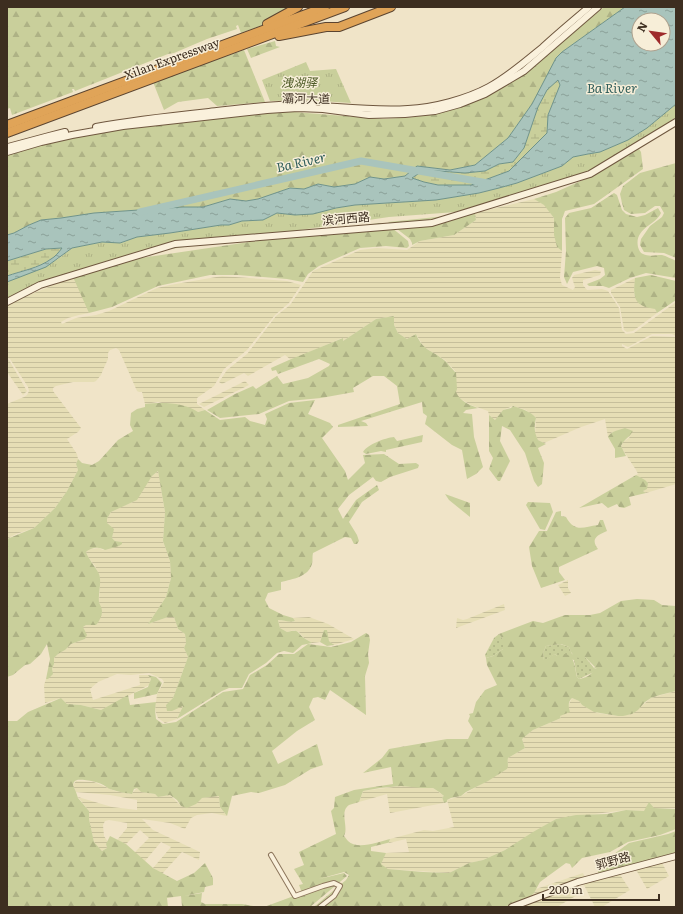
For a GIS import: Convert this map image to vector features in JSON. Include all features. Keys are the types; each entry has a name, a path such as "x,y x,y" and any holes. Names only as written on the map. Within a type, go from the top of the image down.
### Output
{"highway":[{"path":"228,47 298,7"},
{"name":"Xilan Expressway","path":"7,133 228,47 324,7"},
{"name":"Xilan Expressway","path":"7,125 345,7"},
{"path":"228,47 326,27 339,27 391,7"}],"street":[{"name":"灞河大道","path":"7,148 49,136 122,122 267,105 302,104 388,110 429,107 446,103 489,87 520,66 589,7"},
{"name":"灞河大道","path":"7,152 72,135 123,126 267,110 298,108 369,115 405,114 434,111 460,104 485,94 524,71 598,7"},
{"name":"滨河西路","path":"7,302 40,285 175,244 432,223 590,174 676,122"},
{"path":"272,856 295,896 334,883 340,886 334,896 320,907"},
{"name":"郭野路","path":"512,907 578,882 676,856"}],"shaded area":[{"path":"534,199 545,205 554,218 557,246 562,251 560,278 562,285 573,290 575,287 572,278 574,275 595,270 601,271 600,275 583,280 583,285 587,290 602,289 608,291 619,308 622,330 626,334 634,333 676,302 676,336 672,334 652,334 628,347 622,344 622,346 627,349 652,336 675,337 676,339 676,484 646,493 643,491 648,483 636,475 638,474 636,470 621,447 623,442 630,437 612,432 608,437 605,419 581,427 544,443 538,440 535,434 536,418 526,410 513,406 503,410 495,420 489,415 488,411 471,405 459,398 455,392 456,372 445,360 424,347 416,334 407,339 398,333 394,325 394,316 376,319 343,341 342,338 291,360 285,355 248,376 244,373 222,384 219,382 227,370 247,354 276,316 290,305 313,271 360,250 377,248 407,250 420,241 454,235 476,220 475,213"},
{"path":"222,276 287,281 301,285 289,303 275,315 247,350 224,369 214,386 197,398 197,404 205,410 197,412 158,402 145,404 142,392 137,391 119,350 116,348 110,350 108,353 108,359 101,375 96,381 73,382 53,388 53,391 81,428 78,432 67,439 77,454 78,459 76,464 78,470 67,491 55,508 34,528 16,534 7,539 7,404 24,397 29,391 10,359 7,358 7,304 73,277 81,292 89,313 68,318 61,322 62,324 76,318 96,315 109,311 157,288"},
{"path":"635,278 634,296 655,309 657,313 633,331 627,332 624,330 620,307 611,293 611,290"},
{"path":"7,359 27,391 23,395 7,372"},
{"path":"245,381 249,385 204,407 199,404"},
{"path":"158,471 165,512 163,541 170,561 171,578 166,597 148,624 168,617 174,617 178,629 185,634 186,643 184,648 188,657 173,698 183,706 177,719 165,723 158,718 155,710 157,694 164,682 162,679 149,673 131,675 117,674 98,682 90,689 93,700 140,685 139,675 148,675 151,679 149,685 101,710 81,705 67,704 61,698 45,703 44,685 54,664 54,658 71,644 85,639 83,627 86,625 96,625 102,611 99,602 99,576 95,566 86,552 89,549 99,548 103,550 122,542 115,541 112,538 113,532 106,522 107,519 111,512 133,502 152,476"},
{"path":"568,580 568,588 571,593 565,596 558,585"},
{"path":"504,604 505,610 456,628 457,618 463,620 467,619"},
{"path":"309,617 328,624 354,639 334,645 329,641 326,630 324,630 320,642 312,643 304,638 299,632 294,630 287,632 280,628 278,620 293,622 295,621 293,618"},
{"path":"676,691 676,808 654,808 645,811 626,810 556,819 505,850 483,860 469,863 449,873 388,869 380,864 386,853 409,852 406,839 389,843 390,839 424,830 433,831 454,827 447,800 461,796 507,769 508,758 525,748 522,739 533,730 561,718 560,716 572,698 597,713 618,716 632,714 651,698"},
{"path":"76,781 94,782 115,791 131,794 137,788 141,792 155,794 158,797 170,795 181,806 202,798 219,796 220,807 227,816 212,813 197,815 191,818 185,829 170,823 142,819 153,830 200,852 199,860 182,852 162,874 153,868 171,847 161,842 145,861 134,853 149,838 140,830 126,844 117,840 127,828 127,823 109,820 105,821 103,825 104,836 108,842 106,844 107,848 102,851 94,842 89,819 89,811 78,797 112,807 137,810 137,800 110,795 76,792 73,785"},
{"path":"401,786 433,788 444,796 442,797 444,803 390,813 387,794 359,802 363,791"},
{"path":"661,861 669,876 647,889 635,868"},
{"path":"583,873 586,880 534,899 532,895 536,889"},
{"path":"619,873 630,890 602,907 595,907 584,885 586,882"},
{"path":"573,887 579,894 557,907 520,907"}],"green space":[{"path":"7,7 296,7 271,22 241,33 238,25 236,26 237,29 207,39 75,91 72,89 73,92 12,115 10,108 7,109"},
{"path":"604,7 625,7 562,52 532,104 508,138 475,165 450,170 417,166 405,176 384,179 370,177 355,184 334,187 318,184 304,189 290,188 258,199 246,201 230,199 203,207 94,213 41,220 7,235 7,155 44,144 116,130 258,113 294,112 383,119 415,117 437,113 478,100 520,77"},
{"path":"275,41 276,46 280,47 251,58 247,49"},
{"path":"244,50 265,102 217,106 208,98 178,102 164,110 153,82"},
{"name":"洩湖驿","path":"306,62 310,71 336,69 351,103 306,100 270,101 262,80"},
{"path":"557,80 560,85 548,115 547,133 509,171 471,185 438,185 412,178 424,170 465,173 485,171 499,164 513,162 524,148 538,107 547,90"},
{"path":"676,104 676,117 656,132 588,172 510,200 456,212 389,217 164,250 114,259 61,277 7,300 7,282 58,259 72,248 102,242 120,243 137,237 229,225 242,221 263,220 277,213 295,215 355,205 436,200 479,193 517,183 562,166 573,157 600,152 628,140 647,128"},
{"path":"639,149 641,152 643,169 594,204 565,211 562,219 562,251 557,247 554,235 554,218 544,205 534,199 556,192 594,175"},
{"path":"676,163 676,258 664,253 644,252 640,245 641,239 650,226 662,217 664,213 660,206 655,206 645,213 631,214 624,210 620,194 623,186 640,173"},
{"path":"614,193 617,195 622,210 626,214 637,217 645,215 658,208 661,213 655,221 646,227 639,235 638,247 642,254 650,256 662,255 676,261 676,278 646,273 630,278 609,288 603,286 589,286 587,284 600,279 605,275 604,268 597,266 573,272 567,284 564,277 566,251 565,218 569,213 591,208"},
{"path":"475,213 476,220 454,235 420,241 412,245 410,239 388,222"},
{"path":"386,223 408,241 409,246 407,248 386,246 360,248 319,266 308,274 303,282 287,279 238,275 210,275 158,286 112,307 89,313 73,277 95,269 141,258"},
{"path":"63,248 47,262 7,276 7,261 46,249"},
{"path":"651,275 676,281 676,300 657,313 655,309 642,306 638,303 634,290 635,278"},
{"path":"394,316 394,325 398,333 407,339 416,334 428,350 445,361 456,372 456,392 460,398 471,406 478,408 466,410 463,413 472,414 474,437 483,467 476,474 467,479 462,450 452,445 425,424 427,416 423,413 422,402 361,421 366,423 368,426 338,427 338,425 400,404 397,386 384,376 373,376 353,388 354,392 321,398 289,401 259,414 220,418 207,410 235,394 253,386 256,389 277,376 283,384 308,378 330,364 319,359 278,374 276,370 272,371 271,368 343,338 343,341 376,319"},
{"path":"315,400 308,414 330,423 333,427 322,438 345,471 348,480 365,463 363,455 384,454 399,464 416,463 419,465 418,468 390,477 381,482 376,481 373,477 349,495 338,509 343,519 356,500 377,485 379,490 362,502 349,522 357,535 359,541 357,544 354,544 351,538 345,537 313,553 312,564 304,575 281,582 281,590 268,593 265,600 269,608 293,618 295,621 289,622 278,620 280,628 287,632 297,631 305,639 312,643 302,645 293,653 284,651 277,653 266,663 249,674 242,688 229,688 222,691 177,719 183,706 172,711 167,711 166,705 173,698 188,657 184,648 186,643 185,634 178,629 174,617 168,617 148,624 166,597 171,578 170,561 163,541 165,512 158,471 152,476 137,500 111,512 107,519 107,523 114,529 112,538 115,541 122,542 122,544 105,550 96,548 90,549 86,552 100,577 99,602 102,611 101,617 97,624 86,625 83,627 87,635 85,639 71,644 54,658 52,669 53,674 48,679 46,679 50,659 47,644 41,654 30,664 25,665 13,675 7,677 7,539 34,528 55,508 67,491 78,470 76,464 78,459 82,463 92,465 99,461 118,440 133,431 130,425 131,413 137,409 145,407 145,404 165,403 186,406 198,412 205,410 220,420 245,417 250,421 265,425 267,419 265,414 289,403"},
{"path":"513,406 523,409 536,418 535,429 538,440 546,444 538,448 544,463 542,484 538,487 534,481 525,453 510,430 502,426 500,441 510,461 500,481 498,481 489,469 493,458 489,451 489,415 495,420 503,410"},
{"path":"625,428 633,431 621,446 626,456 615,458 615,449 608,437 613,432"},
{"path":"423,435 422,442 386,450 386,452 381,451 366,454 363,452 373,444 386,439 394,437 397,441"},
{"path":"636,475 648,483 647,489 643,491 646,493 629,497 631,505 624,508 619,507 617,504 608,508 602,503 579,508"},
{"path":"445,494 470,503 470,517 449,500"},
{"path":"528,502 550,503 553,512 545,530 540,529 526,505"},
{"path":"561,511 561,516 566,517 569,522 576,527 584,528 598,525 600,520 603,520 607,531 596,537 595,542 598,549 559,567 559,572 565,580 541,588 532,566 529,547 539,531 547,531 556,512"},
{"path":"637,599 654,600 662,605 676,606 676,691 651,698 632,714 623,716 594,712 582,705 579,701 572,698 569,704 570,712 560,716 561,718 533,730 522,739 525,748 508,758 507,769 461,796 451,798 444,803 442,797 444,796 433,788 401,786 363,791 359,802 349,805 346,808 344,816 344,836 352,844 357,845 390,839 389,842 391,842 371,847 371,851 386,853 381,864 388,869 449,873 469,863 483,860 505,850 556,819 576,815 607,814 626,810 644,811 649,802 654,808 676,809 676,829 660,835 628,842 610,852 582,858 572,868 570,864 566,863 540,882 532,895 534,899 515,907 314,907 346,880 349,875 344,872 319,879 344,873 347,876 310,907 264,907 302,893 299,885 303,884 294,869 304,865 299,852 336,834 331,811 334,808 335,797 354,790 393,784 391,767 363,773 382,758 389,749 447,739 468,739 473,729 468,721 470,716 469,714 473,713 476,702 485,690 497,685 487,665 486,658 493,656 503,649 503,639 499,634 533,621 543,623 565,615 590,615 600,613 621,601","holes":["561,644 569,647 574,656 579,658 585,657 595,667 594,668 597,669 595,669 588,676 579,679 570,656 563,654 557,656 555,654 544,660 543,653 546,646"]},
{"path":"324,630 327,630 329,641 334,645 327,646 320,642"},
{"path":"366,633 369,635 370,640 368,654 369,663 365,676 366,715 330,690 325,700 318,697 313,698 309,707 315,720 297,731 272,751 278,764 317,744 323,765 311,769 285,785 259,793 251,792 232,796 227,816 220,807 219,796 202,798 196,804 187,808 181,806 177,800 170,795 158,797 155,794 141,792 137,788 134,789 132,794 110,789 99,783 87,780 77,780 73,785 78,798 89,811 89,819 94,842 102,851 107,848 106,844 110,836 126,844 153,868 177,881 194,873 205,863 213,878 213,885 205,887 204,892 184,896 202,893 201,902 205,904 242,904 259,907 177,907 182,906 181,896 167,898 168,907 7,907 7,721 17,721 28,712 61,698 67,704 81,705 101,710 128,695 130,705 156,702 156,719 163,724 176,722 223,692 243,689 250,675 267,665 279,654 294,654 308,644 331,647 351,642"},
{"path":"499,634 503,639 503,649 493,656 486,658 485,655 494,638"},
{"path":"560,644 569,647 572,654 585,657 594,668 598,670 579,679 577,677 574,660 557,656 555,654 544,661 543,653 546,646"},
{"path":"148,675 156,677 162,683 157,694 134,699 134,693 148,687 151,679"},
{"path":"676,831 676,856 598,877 598,871 605,867 614,854 629,843"}],"water":[{"name":"Ba River","path":"625,7 676,7 676,104 647,128 628,140 600,152 573,157 562,166 517,183 479,193 436,200 355,205 313,214 295,215 277,213 263,220 242,221 229,225 137,237 120,243 102,242 72,248 46,267 7,282 7,276 46,262 55,256 62,248 46,249 7,261 7,235 41,220 94,213 203,207 230,199 246,201 258,199 290,188 304,189 318,184 334,187 355,184 370,177 384,179 405,176 417,166 450,170 475,165 508,138 532,104 556,58 562,52","holes":["558,80 560,85 548,115 547,133 509,171 471,185 438,185 412,178 424,170 465,173 485,171 499,164 513,162 524,148 538,107 547,90"]}],"waterway":[{"name":"Ba River","path":"140,212 361,161 488,183"}]}
